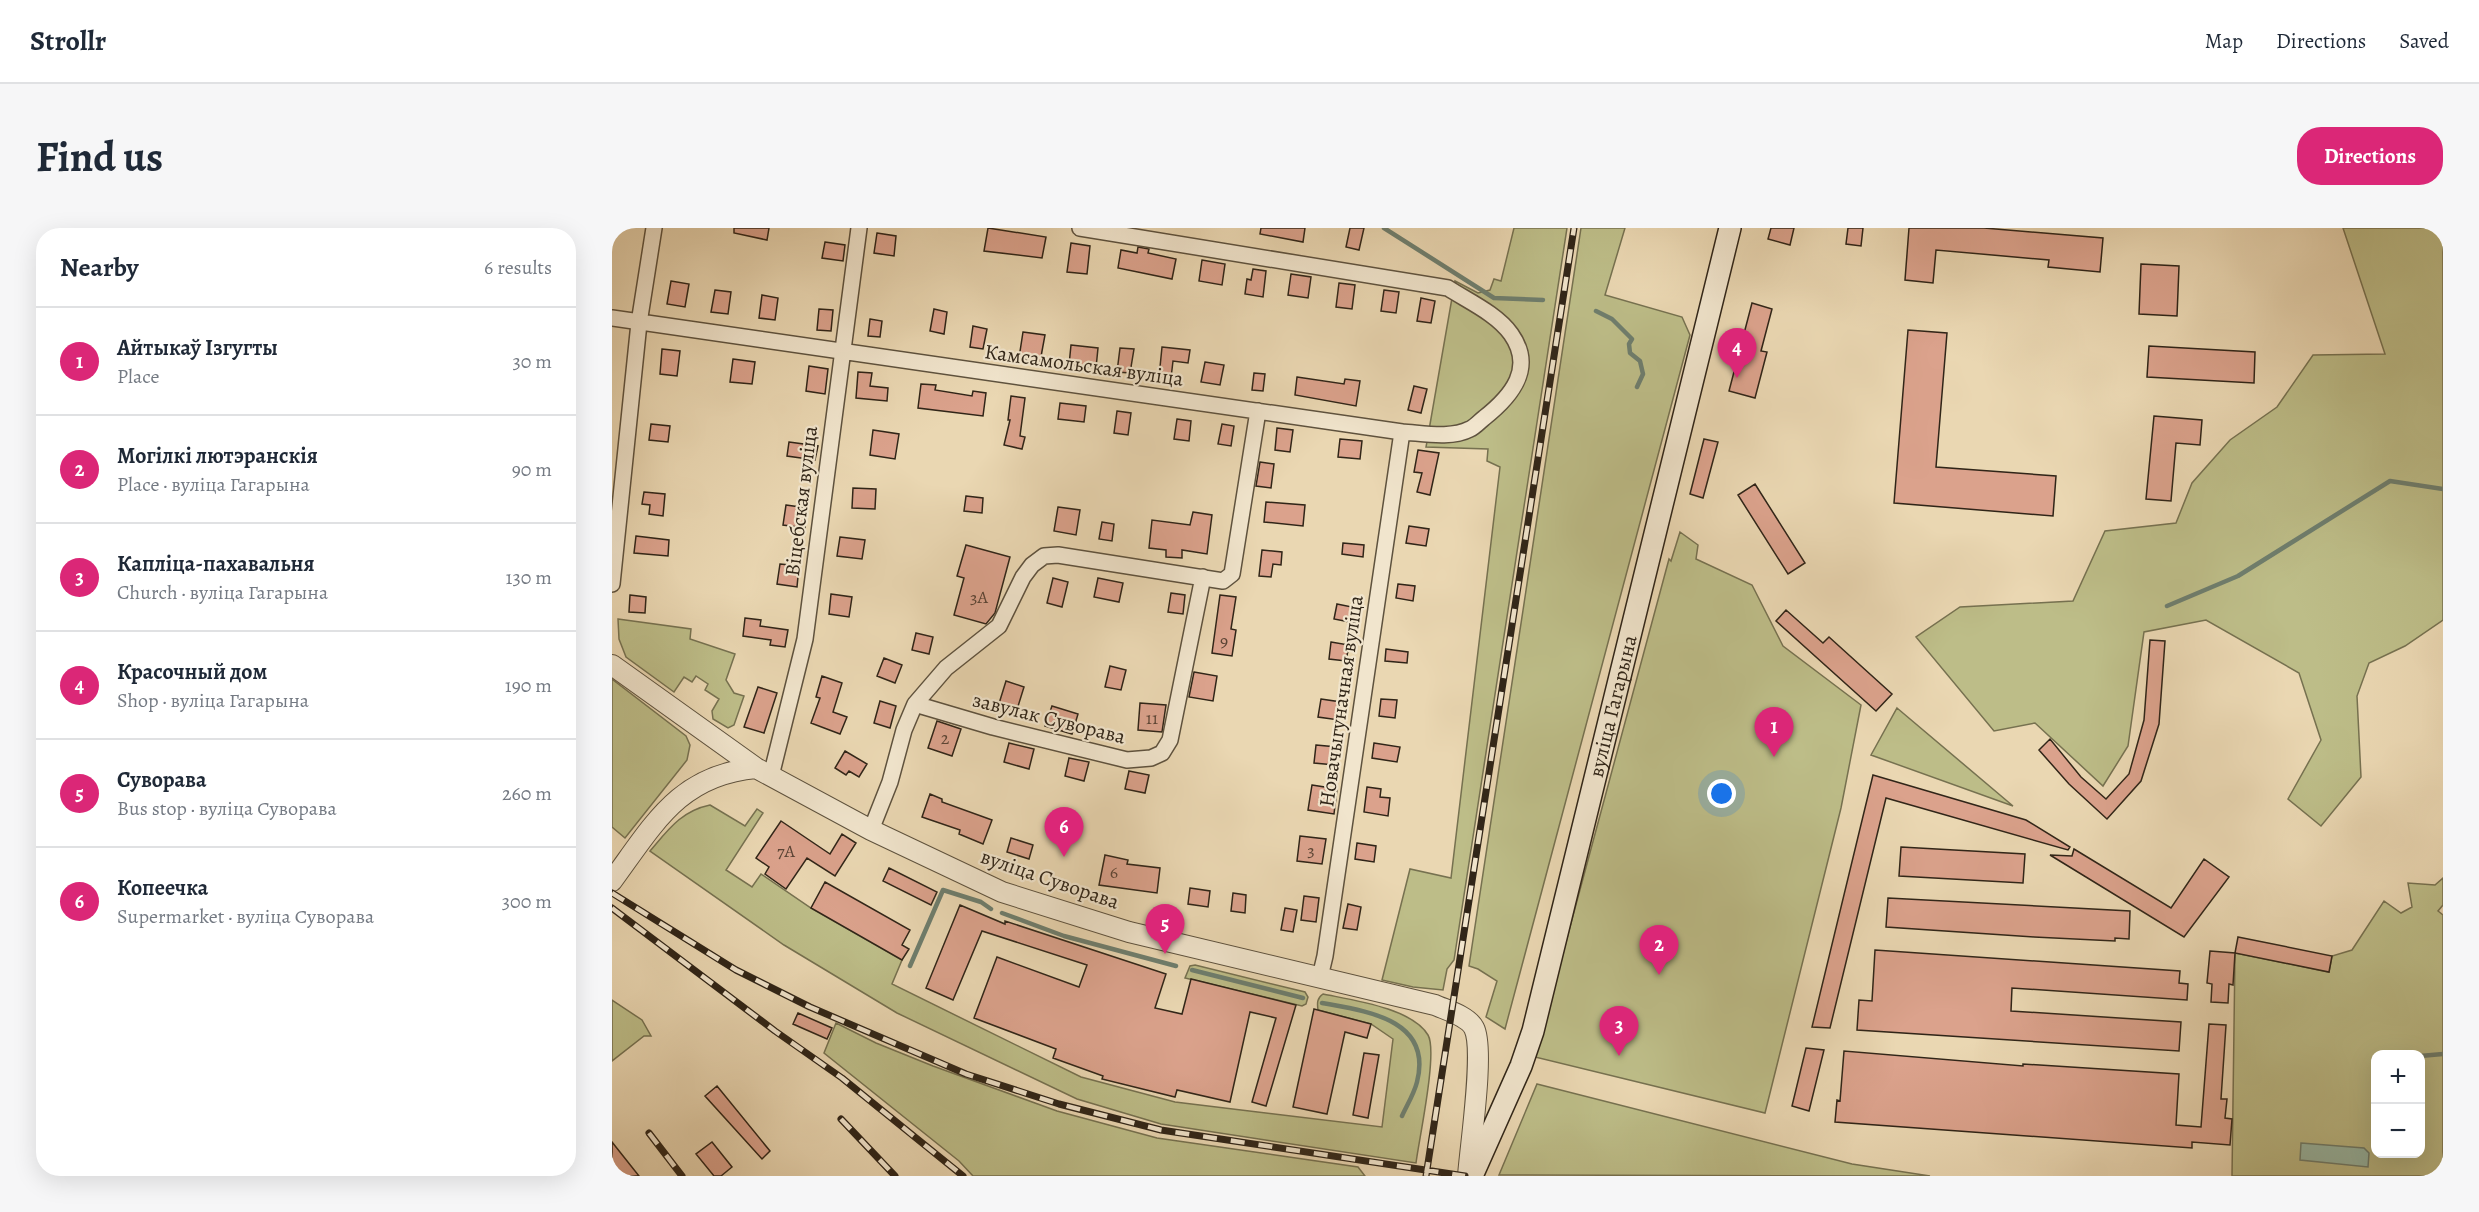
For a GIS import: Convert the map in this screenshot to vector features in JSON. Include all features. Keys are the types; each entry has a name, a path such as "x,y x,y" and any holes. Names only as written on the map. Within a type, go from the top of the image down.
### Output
{"main road":[{"name":"вуліца Гагарына","path":"1470,1176 1521,1066 1533,1031 1730,228"}],"street":[{"path":"612,584 639,322 654,228"},
{"name":"Віцебская вуліца","path":"764,772 805,639 859,228"},
{"name":"Камсамольская вуліца","path":"612,318 1402,432 1450,434 1469,430 1499,407 1515,387 1521,369 1520,350 1510,332 1484,310 1448,288 1080,228"},
{"path":"871,830 890,782 904,730 915,704 946,668 999,626 1023,577 1032,565 1044,556 1058,555 1223,581 1232,574 1258,411"},
{"name":"Новачыгуначная вуліца","path":"1320,976 1325,956 1402,432"},
{"name":"завулак Суворава","path":"915,704 993,727 1126,760 1151,758 1162,753 1170,740 1203,577"},
{"name":"вуліца Суворава","path":"612,665 764,772 871,830 1002,891 1129,932 1320,976 1434,1005 1457,1015 1474,1027 1479,1048 1470,1176"},
{"path":"612,881 658,819 676,800 699,783 737,770 764,772"}],"green space":[{"path":"1514,228 1567,228 1454,960 1447,969 1443,990 1413,987 1382,980 1410,869 1451,878 1500,467 1487,461 1488,449 1426,447 1428,436 1450,438 1502,408 1526,350 1454,287 1455,281 1478,293 1490,290 1494,279 1501,281"},
{"path":"1581,228 1625,228 1605,295 1682,317 1690,335 1505,1029 1486,1017 1497,981 1469,966"},
{"path":"2343,228 2443,228 2443,620 2405,646 2369,663 2357,696 2361,777 2321,826 2288,799 2321,740 2299,673 2206,620 2144,632 2128,746 2103,786 2035,723 1994,731 1916,637 1960,607 2073,601 2105,531 2176,523 2192,483 2230,440 2277,407 2313,355 2385,354"},
{"path":"1452,298 1482,315 1506,334 1517,351 1511,386 1467,427 1429,430"},
{"path":"1680,532 1698,545 1696,559 1752,585 1783,646 1861,705 1841,808 1765,1113 1535,1057 1669,559 1671,561"},
{"path":"618,619 691,629 690,639 735,654 726,680 734,693 744,696 734,725 728,728 713,719 712,711 719,699 705,690 708,684 696,676 692,682 684,677 674,692 626,657 619,639"},
{"path":"612,679 686,736 690,745 687,760 625,838 612,827"},
{"path":"1897,708 2013,806 1871,755"},
{"path":"710,805 745,826 757,809 763,813 726,870 752,887 761,874 811,908 902,960 892,984 1081,1077 1175,1102 1382,1127 1393,1039 1371,1024 1318,1010 1318,1001 1323,994 1365,1002 1409,1018 1428,1035 1431,1059 1416,1163 1161,1124 1077,1099 897,1013 784,945 650,851 683,817"},
{"path":"2443,878 2443,905 2438,911 2443,915 2443,1176 2232,1176 2235,953 2329,972 2332,956 2352,950 2384,901 2401,913 2412,907 2408,883 2435,885"},
{"path":"1195,965 1305,992 1308,997 1306,1004 1302,1006 1185,978 1190,966"},
{"path":"612,1000 642,1020 651,1036 644,1036 612,1061"},
{"path":"836,1023 876,1043 933,1066 1057,1111 1157,1138 1358,1167 1365,1176 973,1176 959,1161 824,1053"},
{"path":"1537,1084 1852,1164 1930,1176 1499,1175"}],"shaded area":[{"path":"2301,1143 2364,1148 2369,1153 2368,1167 2300,1160"}],"building":[{"path":"734,228 769,228 767,240 734,233"},
{"path":"988,228 1046,237 1042,258 984,251"},
{"path":"1261,228 1305,228 1303,242 1260,234"},
{"path":"1350,228 1364,228 1359,250 1346,247"},
{"path":"1771,228 1794,228 1790,245 1768,239"},
{"path":"1848,228 1863,228 1861,246 1846,244"},
{"path":"1909,228 1984,228 2103,238 2100,272 2048,267 2049,260 1936,250 1933,283 1905,280"},
{"path":"877,233 896,236 894,256 874,253"},
{"path":"825,242 845,245 843,261 822,258"},
{"path":"1071,243 1090,246 1087,274 1067,272"},
{"path":"1138,247 1149,249 1148,253 1176,259 1172,279 1118,268 1121,250 1137,253"},
{"path":"1202,260 1225,264 1222,285 1199,281"},
{"path":"2141,264 2179,266 2177,316 2139,314"},
{"path":"1253,269 1266,271 1263,297 1245,294 1247,279 1251,280"},
{"path":"1291,274 1311,277 1308,298 1288,295"},
{"path":"671,281 689,284 685,307 667,304"},
{"path":"1339,283 1355,285 1352,309 1336,307"},
{"path":"715,290 731,292 728,314 711,312"},
{"path":"1384,290 1399,292 1396,313 1381,311"},
{"path":"762,295 778,298 775,320 759,318"},
{"path":"1421,298 1435,301 1431,323 1417,321"},
{"path":"1752,303 1772,309 1761,351 1767,352 1755,398 1729,391"},
{"path":"819,309 833,310 831,331 817,330"},
{"path":"934,309 947,312 944,334 930,331"},
{"path":"870,319 882,321 880,337 868,336"},
{"path":"973,326 987,329 983,349 970,347"},
{"path":"1908,330 1947,333 1936,467 2056,476 2053,516 1894,503"},
{"path":"1023,332 1045,335 1040,362 1019,358"},
{"path":"1071,345 1098,348 1096,368 1069,365"},
{"path":"2149,346 2255,352 2254,383 2147,377"},
{"path":"1162,347 1190,350 1188,363 1173,361 1171,378 1159,377"},
{"path":"1120,348 1134,349 1130,373 1117,372"},
{"path":"662,349 680,351 677,376 660,374"},
{"path":"733,359 755,362 752,384 730,382"},
{"path":"1205,362 1224,365 1220,385 1201,382"},
{"path":"809,366 828,369 825,394 806,391"},
{"path":"858,372 872,373 870,386 888,388 887,401 856,398"},
{"path":"1254,373 1265,374 1263,391 1252,390"},
{"path":"1297,377 1344,384 1345,379 1360,381 1356,406 1295,395"},
{"path":"921,384 936,385 935,390 972,396 973,391 986,393 983,416 918,408"},
{"path":"1414,386 1427,389 1421,413 1408,410"},
{"path":"1011,396 1025,398 1020,436 1025,437 1022,449 1004,445 1010,420 1008,420"},
{"path":"1060,403 1086,406 1084,422 1058,419"},
{"path":"1117,411 1131,413 1128,435 1114,433"},
{"path":"2154,416 2202,420 2200,445 2176,443 2171,501 2146,499"},
{"path":"1177,419 1191,421 1189,441 1174,439"},
{"path":"651,424 670,426 668,442 649,440"},
{"path":"1222,424 1234,426 1231,446 1218,444"},
{"path":"1277,428 1293,430 1290,452 1275,450"},
{"path":"873,430 899,434 895,459 870,455"},
{"path":"1340,439 1362,441 1360,459 1338,457"},
{"path":"1704,439 1718,442 1703,498 1690,494"},
{"path":"789,442 818,446 815,460 787,456"},
{"path":"1418,450 1439,453 1430,495 1417,492 1422,473 1414,472"},
{"path":"1260,462 1274,464 1271,488 1256,486"},
{"path":"1755,484 1805,563 1788,574 1738,495"},
{"path":"853,488 876,489 875,509 852,508"},
{"path":"644,492 665,494 663,516 649,514 650,505 642,504"},
{"path":"966,496 983,498 982,513 964,511"},
{"path":"1266,502 1305,505 1303,526 1264,522"},
{"path":"786,505 807,508 805,528 783,525"},
{"path":"1058,507 1080,510 1076,535 1054,531"},
{"path":"1193,512 1212,515 1207,554 1182,550 1182,558 1166,557 1166,550 1149,548 1152,520 1190,525"},
{"path":"1102,522 1114,524 1112,541 1099,539"},
{"path":"1409,526 1429,529 1426,546 1406,543"},
{"path":"636,536 669,540 668,556 634,553"},
{"path":"840,537 865,540 862,559 837,556"},
{"path":"1343,543 1364,545 1363,557 1342,554"},
{"path":"966,545 1010,557 995,613 986,624 954,615 964,578 957,576"},
{"path":"1262,550 1282,552 1281,565 1273,564 1271,577 1259,576"},
{"path":"780,564 799,566 797,587 777,584"},
{"path":"1053,578 1068,582 1062,607 1047,603"},
{"path":"1098,578 1123,583 1119,602 1094,597"},
{"path":"1398,584 1415,586 1413,601 1396,598"},
{"path":"1171,593 1185,595 1183,614 1168,612"},
{"path":"831,594 852,597 849,617 829,614"},
{"path":"630,595 646,597 645,613 629,612"},
{"path":"1220,595 1236,597 1231,629 1236,630 1232,656 1212,653"},
{"path":"1337,604 1357,608 1355,623 1334,619"},
{"path":"1786,610 1823,643 1829,637 1892,694 1876,711 1776,621"},
{"path":"745,618 761,620 760,626 788,630 785,647 770,645 771,640 743,636"},
{"path":"916,633 933,637 929,654 912,650"},
{"path":"2150,640 2165,641 2159,724 2141,781 2107,819 2069,784 2039,750 2050,739 2081,777 2106,799 2129,774 2144,720"},
{"path":"1331,642 1349,645 1346,661 1329,659"},
{"path":"1386,649 1408,652 1407,663 1385,661"},
{"path":"884,658 902,665 895,683 877,676"},
{"path":"1110,666 1126,670 1121,690 1105,687"},
{"path":"1194,672 1217,676 1213,701 1189,697"},
{"path":"822,676 842,683 833,712 847,717 840,734 811,723 820,698 816,697"},
{"path":"1006,681 1024,687 1015,716 997,710"},
{"path":"758,687 777,693 764,733 744,727"},
{"path":"1321,699 1341,702 1339,720 1318,717"},
{"path":"1381,699 1397,700 1395,718 1379,716"},
{"path":"880,701 896,706 890,728 874,723"},
{"path":"1140,703 1166,705 1162,732 1138,730"},
{"path":"1052,706 1078,714 1072,734 1045,726"},
{"path":"937,721 961,729 952,756 928,748"},
{"path":"1009,743 1034,749 1029,769 1004,762"},
{"path":"1374,743 1400,747 1397,762 1372,758"},
{"path":"1316,745 1337,747 1335,765 1314,763"},
{"path":"845,751 867,764 859,777 849,771 846,775 835,768"},
{"path":"1069,758 1089,762 1084,781 1065,776"},
{"path":"1129,771 1149,775 1145,793 1125,789"},
{"path":"1873,775 2026,820 2070,847 2068,850 1886,798 1830,1028 1812,1027"},
{"path":"1312,785 1337,789 1334,814 1308,810"},
{"path":"1367,787 1381,789 1380,797 1390,798 1388,816 1364,812"},
{"path":"930,794 942,799 942,802 992,820 983,844 959,834 960,830 922,817"},
{"path":"781,821 830,854 842,834 856,843 835,876 807,858 786,889 765,874 769,867 756,858"},
{"path":"1300,836 1326,839 1322,864 1297,861"},
{"path":"1011,838 1033,845 1029,859 1007,852"},
{"path":"1357,843 1376,846 1374,862 1355,859"},
{"path":"1901,847 2025,854 2023,883 1899,876"},
{"path":"2074,849 2171,908 2204,859 2229,877 2184,937 2050,855 2072,856"},
{"path":"1105,855 1128,860 1127,864 1160,868 1157,893 1099,885"},
{"path":"889,868 937,892 931,905 883,881"},
{"path":"825,882 910,930 902,945 909,949 902,960 811,908"},
{"path":"1190,888 1210,891 1208,907 1188,904"},
{"path":"1233,893 1246,895 1245,913 1231,911"},
{"path":"1304,896 1319,898 1316,922 1301,920"},
{"path":"1888,898 2130,911 2129,939 2115,938 2115,941 2034,937 1886,927"},
{"path":"1348,904 1361,907 1357,930 1343,928"},
{"path":"960,905 1005,924 1005,921 1166,974 1155,1008 1182,1014 1191,979 1296,1005 1266,1106 1252,1102 1276,1018 1250,1012 1230,1102 1177,1090 1175,1097 1102,1079 1103,1076 1053,1058 1056,1049 974,1018 997,957 1079,987 1087,965 982,931 953,1000 926,988"},
{"path":"1285,908 1297,910 1293,932 1281,930"},
{"path":"2238,937 2332,956 2329,972 2235,953"},
{"path":"1875,950 2180,971 2179,983 2188,984 2187,1000 2012,988 2011,1011 2181,1022 2179,1051 1857,1030 1859,1000 1872,1001"},
{"path":"2210,951 2235,953 2233,985 2229,984 2228,1003 2211,1002 2212,984 2207,983"},
{"path":"1314,1009 1371,1024 1367,1038 1345,1032 1327,1114 1293,1107"},
{"path":"798,1013 832,1028 827,1039 793,1024"},
{"path":"2209,1024 2226,1025 2221,1099 2227,1099 2225,1118 2232,1119 2230,1145 2192,1142 2192,1148 1835,1122 1837,1100 1840,1101 1844,1051 2023,1066 2023,1064 2179,1074 2176,1125 2201,1127"},
{"path":"1806,1048 1824,1050 1809,1111 1792,1106"},
{"path":"1364,1053 1379,1055 1368,1118 1353,1115"},
{"path":"717,1086 770,1151 762,1159 705,1096"},
{"path":"612,1142 639,1176 612,1176"},
{"path":"712,1142 732,1167 721,1176 714,1176 696,1154"}],"waterway":[{"path":"1384,228 1494,298 1543,300"},
{"path":"1596,311 1612,319 1632,339 1629,344 1630,353 1640,361 1643,374 1637,387"},
{"path":"2167,606 2238,576 2390,481 2443,489"},
{"path":"910,966 943,890 981,902 991,909"},
{"path":"1002,913 1064,936 1176,966"},
{"path":"1192,970 1303,998"},
{"path":"1322,1003 1376,1015 1406,1031 1415,1044 1419,1061 1417,1082 1402,1116"},
{"path":"2425,1056 2443,1054"}],"railway":[{"path":"1426,1176 1574,228"},
{"path":"612,893 736,970 810,1007 966,1074 1059,1104 1161,1130 1465,1176"},
{"path":"612,908 775,1031 842,1078 963,1176"},
{"path":"841,1119 895,1176"},
{"path":"649,1133 682,1176"}],"place":[{"name":"Красочный дом","path":"1737,378"},
{"name":"Айтыкаў Ізгугты","path":"1774,757"},
{"name":"Копеечка","path":"1064,857"},
{"name":"Суворава","path":"1165,954"},
{"name":"Могілкі лютэранскія","path":"1659,975"},
{"name":"Капліца-пахавальня","path":"1619,1056"}]}
